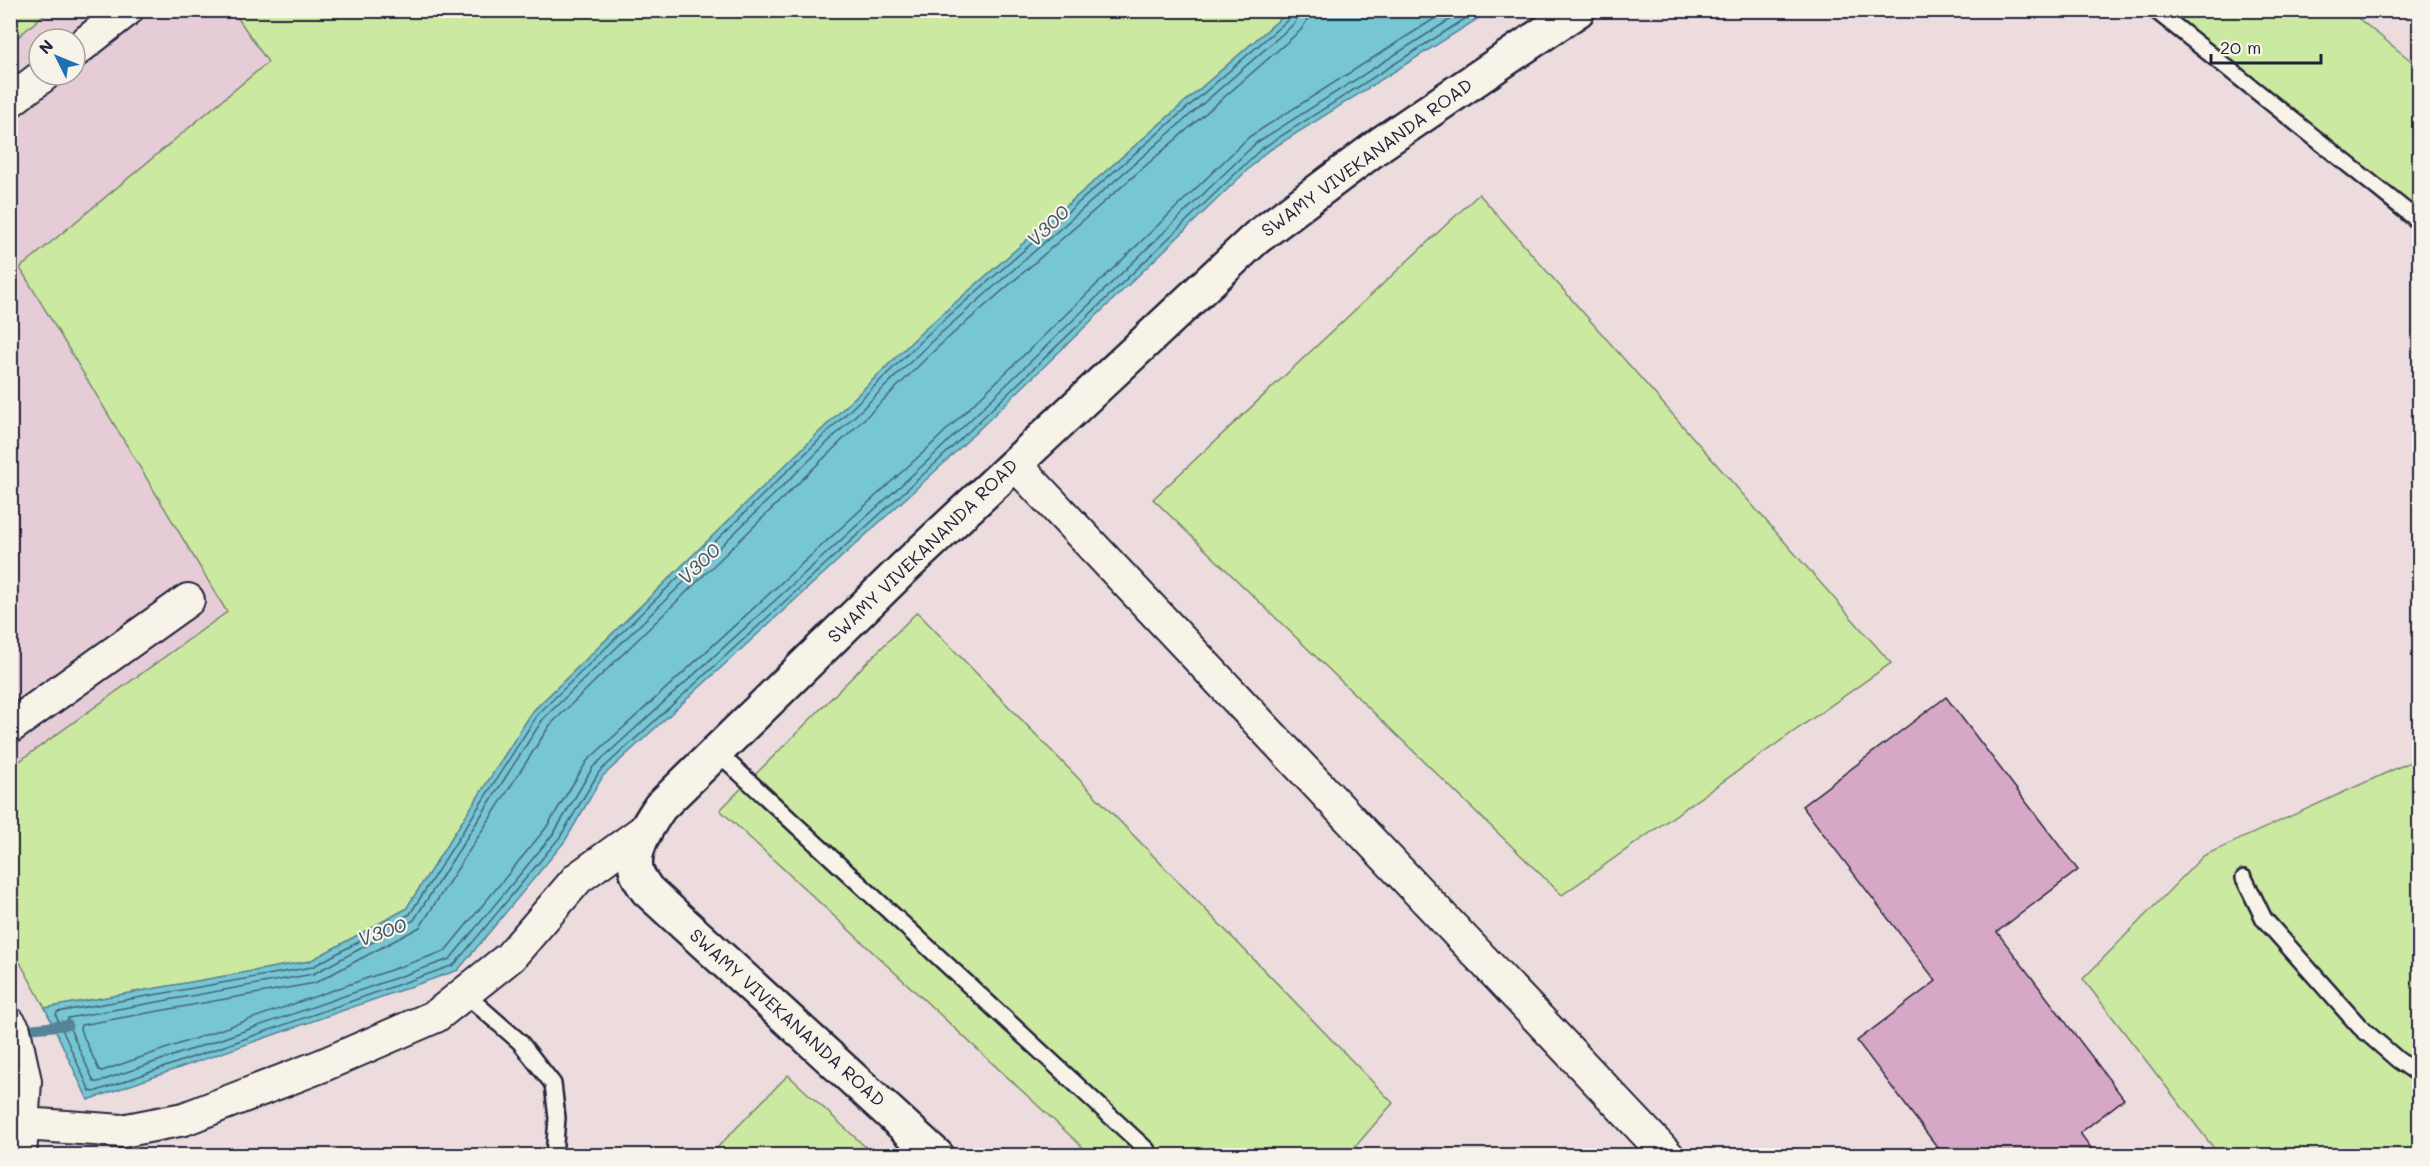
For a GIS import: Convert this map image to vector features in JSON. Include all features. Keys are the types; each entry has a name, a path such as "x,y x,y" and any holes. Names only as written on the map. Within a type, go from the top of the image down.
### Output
{"street":[{"path":"87,42 127,10"},
{"name":"SWAMY VIVEKANANDA ROAD","path":"937,1155 647,890 637,872 637,851 646,829 660,807 904,568 1256,238 1382,142 1578,10"},
{"path":"10,101 28,87"},
{"path":"1015,464 1668,1155"},
{"path":"10,727 189,600"},
{"path":"16,1123 122,1131 183,1119 321,1066 426,1021 436,1016 510,957 578,878 646,829"},
{"path":"14,1034 25,1081 16,1123 20,1155"}],"lane":[{"path":"2155,10 2420,222"},
{"path":"716,751 1147,1150"},
{"path":"2244,878 2264,919 2278,936 2360,1027 2398,1060 2420,1075"},
{"path":"465,993 520,1042 554,1084 557,1118 554,1155"}],"shaded area":[{"path":"48,11 233,11 269,62 20,268 227,612 11,768 11,43 27,29 27,87 87,87 87,27 30,27"}],"green space":[{"path":"11,10 48,10 27,27 11,43"},
{"path":"233,11 1289,11 924,330 533,711 406,909 310,961 45,1008 11,946 10,768 227,612 20,268 268,62"},
{"path":"2155,11 2349,11 2419,67 2419,235"},
{"path":"1479,194 1891,663 1562,895 1153,499"},
{"path":"917,612 1393,1103 1348,1155 1091,1155 720,810"},
{"path":"2419,758 2419,1155 2219,1155 2083,979 2203,856"},
{"path":"788,1075 874,1155 710,1155"}],"water":[{"path":"1289,11 1490,11 1265,153 943,464 603,776 565,841 458,970 88,1100 45,1008 310,961 406,909 533,711 924,330"}],"building":[{"path":"1946,697 2078,870 1997,932 2124,1099 2080,1133 2097,1156 1944,1156 1857,1041 1936,981 1802,806"}],"waterway":[{"name":"V300","path":"18,1030 68,1025"}]}
